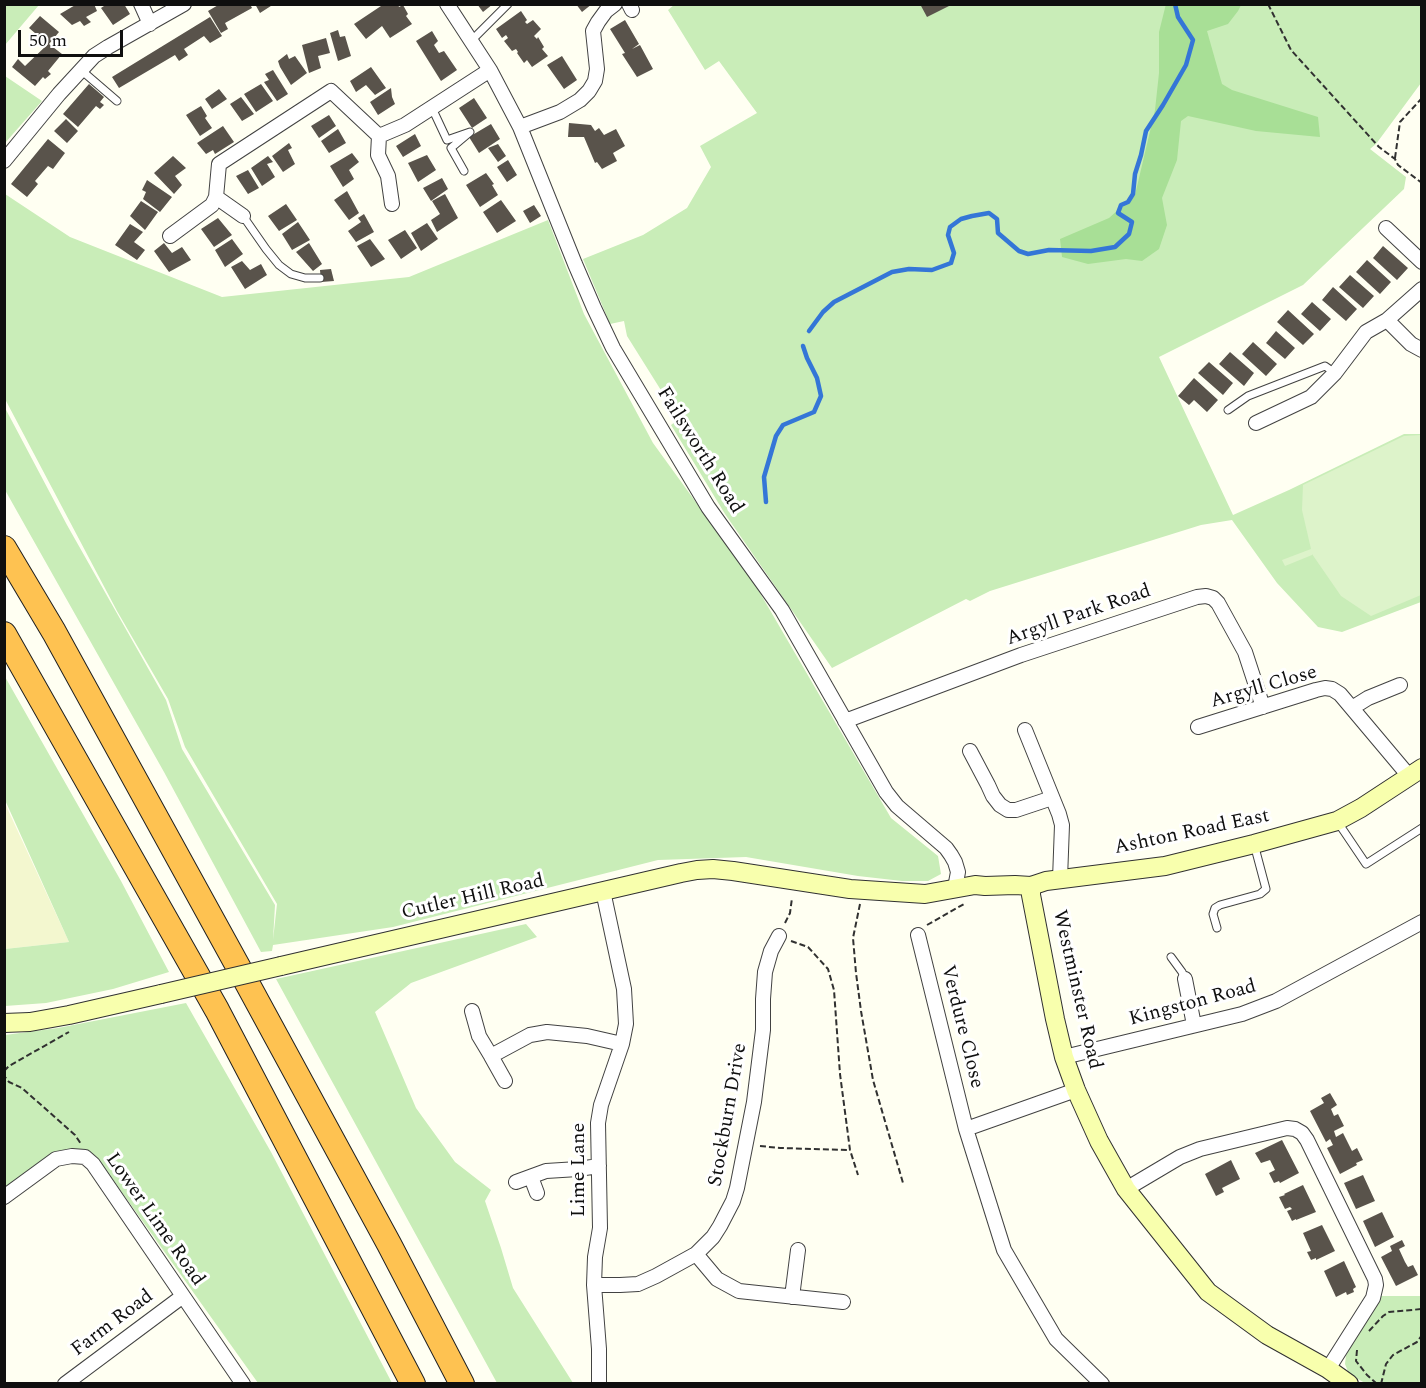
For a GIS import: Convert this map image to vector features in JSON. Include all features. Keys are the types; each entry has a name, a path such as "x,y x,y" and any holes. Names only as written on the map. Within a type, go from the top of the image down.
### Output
{"highway":[{"path":"4,548 54,632 246,981 462,1383"},
{"path":"4,634 217,1010 413,1383"}],"street":[{"path":"141,4 150,24"},
{"path":"4,161 59,94 94,56 184,4"},
{"name":"Failsworth Road","path":"447,4 490,70 520,127 571,256 614,348 708,507 782,610 886,792 897,806 946,848 951,855 958,872 955,888"},
{"path":"520,127 560,112 580,100 589,91 595,81 597,69 593,31 606,12 615,4"},
{"path":"378,136 405,125 490,70"},
{"path":"170,236 212,205 216,197 219,164 331,91 378,136 378,155 388,176 392,204"},
{"path":"216,197 243,216"},
{"path":"1386,228 1422,262"},
{"path":"1256,423 1311,397 1335,373 1366,332 1387,321 1422,289"},
{"path":"1387,321 1411,344 1422,350"},
{"name":"Argyll Park Road","path":"845,722 1021,655 1206,596 1218,603 1245,652 1263,707"},
{"path":"1352,708 1368,698 1400,685"},
{"name":"Argyll Close","path":"1198,727 1325,688 1332,689 1340,694 1415,772"},
{"path":"1025,729 1062,825 1060,879"},
{"path":"970,751 993,796 1000,805 1008,810 1016,810 1052,798"},
{"name":"Ashton Road East","path":"955,888 975,885 1031,886 1046,881 1165,866 1254,844 1337,821 1415,772"},
{"name":"Cutler Hill Road","path":"4,1023 30,1022 69,1015 697,870 733,871 862,890 926,894 955,888"},
{"name":"Westminster Road","path":"1031,886 1064,1057 1099,1142 1126,1189 1208,1292 1267,1335 1349,1383"},
{"name":"Lime Lane","path":"599,1383 594,1285 595,1257 600,1228 598,1123 626,1024 624,989 603,891"},
{"name":"Kingston Road","path":"1064,1057 1242,1014 1276,1001 1422,921"},
{"name":"Verdure Close","path":"918,935 966,1129 1004,1250 1056,1339 1102,1383"},
{"name":"Stockburn Drive","path":"594,1285 638,1284 656,1276 696,1254 713,1238 720,1226 737,1188 754,1102 764,1029 765,972 771,951 779,936"},
{"path":"1185,979 1194,1025"},
{"path":"472,1011 479,1036 505,1082"},
{"path":"491,1056 530,1035 547,1032 586,1036 622,1044"},
{"path":"966,1129 1076,1090"},
{"path":"1126,1189 1180,1157 1200,1149 1287,1128 1302,1133 1376,1285 1373,1298 1328,1369"},
{"name":"Lower Lime Road","path":"4,1197 56,1159 72,1156 85,1157 93,1164 243,1383"},
{"path":"516,1182 546,1171 598,1166"},
{"path":"531,1177 537,1192"},
{"path":"792,1297 798,1250"},
{"path":"696,1254 717,1279 739,1292 843,1302"},
{"name":"Farm Road","path":"65,1383 183,1296"}],"lane":[{"path":"471,41 508,4"},
{"path":"81,70 117,101"},
{"path":"432,108 447,140 470,132 450,148 464,171"},
{"path":"243,216 279,265 291,274 305,278 320,278"},
{"path":"1228,410 1248,396 1325,366 1335,373"},
{"path":"1337,821 1366,864 1422,828"},
{"path":"1216,928 1213,914 1215,908 1260,894 1266,889 1254,844"},
{"path":"1171,957 1185,979"}],"path":[{"path":"1268,4 1292,50 1379,147 1422,183"},
{"path":"1395,159 1400,122 1422,98"},
{"path":"793,880 790,913 779,936 808,947 828,969 834,990 840,1074 850,1150 858,1175"},
{"path":"862,890 853,938 856,973 873,1080 903,1183"},
{"path":"918,935 926,926 968,902"},
{"path":"69,1015 70,1032 9,1066 4,1072 9,1082 22,1088 75,1135 84,1148 85,1157"},
{"path":"745,1144 780,1148 850,1150"},
{"path":"1364,1337 1389,1312 1422,1309"},
{"path":"1357,1344 1356,1361 1366,1375 1379,1383 1386,1364 1393,1355 1417,1342 1422,1335"}],"green space":[{"path":"1166,4 1241,5 1228,24 1207,31 1222,84 1232,90 1318,117 1320,137 1256,131 1188,116 1181,121 1177,160 1162,198 1167,225 1159,249 1142,261 1126,259 1088,264 1062,257 1060,239 1109,218 1135,195 1155,110 1159,73 1159,32"},
{"path":"4,5 39,5 5,45"},
{"path":"674,5 1421,5 1421,83 1370,149 1406,177 1404,189 1303,285 1159,357 1233,515 1404,434 1421,434 1421,602 1342,632 1318,627 1277,583 1232,520 1201,525 990,591 970,601 966,599 832,668 725,514 671,425 679,419 627,336 624,321 610,324 583,259 643,235 687,208 711,167 700,146 757,113 719,61 705,70 668,10"},
{"path":"5,76 42,101 5,143"},
{"path":"5,194 70,237 222,297 409,277 548,220 584,314 653,443 753,581 891,818 938,856 941,874 928,881 902,881 746,857 658,860 393,927 273,945 272,951 261,952 164,772 5,490 4,406 67,525 166,700 182,749 275,905 273,940 277,904 185,747 168,699 117,611 5,399"},
{"path":"1421,435 1421,595 1371,616 1341,596 1312,554 1285,566 1282,560 1311,549 1302,510 1303,485 1404,436"},
{"path":"4,675 121,881 169,972 113,989 46,1003 5,1006 5,949 69,942 5,800"},
{"path":"4,800 8,810 69,942 5,949"},
{"path":"526,924 537,937 411,983 375,1012 416,1108 455,1162 491,1190 485,1201 513,1288 573,1383 497,1383 276,979"},
{"path":"186,1003 271,1152 392,1383 258,1383 96,1156 75,1149 53,1155 5,1189 5,1035 58,1028"},
{"path":"1381,1296 1421,1296 1421,1383 1365,1383 1349,1374 1345,1364 1346,1355"}],"building":[{"path":"77,4 94,4 97,11 86,17 91,22 84,26 80,21 72,25 60,14"},
{"path":"107,4 124,4 130,14 113,25 101,8"},
{"path":"220,4 250,4 252,8 225,23 228,29 221,33 208,11"},
{"path":"255,4 274,4 260,13"},
{"path":"384,4 398,4 399,7 403,5 408,14 406,16 412,24 390,38 382,26 366,39 354,24"},
{"path":"477,4 493,4 483,12"},
{"path":"576,4 592,4 582,12"},
{"path":"920,4 953,4 927,17"},
{"path":"521,11 527,24 533,20 541,29 534,36 537,39 538,37 544,47 542,49 548,56 532,67 527,60 524,63 516,49 512,51 504,41 508,38 506,35 502,38 496,29"},
{"path":"40,16 59,32 49,44 62,54 48,71 51,74 45,79 43,77 35,86 12,67 18,59 25,66 48,44 29,28"},
{"path":"210,17 222,36 210,43 204,36 184,49 188,55 179,61 175,55 119,88 112,77"},
{"path":"625,20 639,44 632,49 640,45 653,69 637,77 610,29"},
{"path":"338,30 340,37 345,36 351,56 338,61 330,33"},
{"path":"432,31 438,41 434,45 439,53 444,51 457,70 441,81 416,41"},
{"path":"326,38 330,53 318,56 321,68 309,73 302,45"},
{"path":"287,54 289,59 295,56 307,73 291,85 278,61"},
{"path":"562,56 577,80 564,89 547,65"},
{"path":"371,67 386,88 375,95 366,85 356,92 350,81"},
{"path":"273,70 288,94 277,101 264,82 269,80 265,74"},
{"path":"89,84 104,97 100,102 104,105 100,109 96,106 78,127 63,114"},
{"path":"261,84 273,101 256,112 244,94"},
{"path":"391,88 395,104 378,115 370,102"},
{"path":"219,89 227,99 212,109 205,99"},
{"path":"241,97 254,114 242,121 230,104"},
{"path":"474,98 487,118 472,128 459,108"},
{"path":"201,106 212,128 200,136 186,115"},
{"path":"329,115 336,126 319,138 311,126"},
{"path":"66,119 78,131 67,143 54,131"},
{"path":"569,123 591,125 595,131 599,128 604,135 616,129 625,146 613,153 617,161 602,169 597,162 595,163 584,137 568,137"},
{"path":"491,124 500,139 479,153 469,137"},
{"path":"223,126 234,142 215,154 213,150 206,154 197,143"},
{"path":"338,129 346,143 329,153 321,141"},
{"path":"415,134 421,146 403,157 396,146"},
{"path":"48,139 65,153 53,169 48,166 35,181 38,184 27,197 11,184"},
{"path":"289,143 292,148 288,150 295,164 283,172 272,156"},
{"path":"498,144 506,156 498,162 488,148"},
{"path":"352,153 359,162 349,170 354,179 343,187 330,166"},
{"path":"427,155 436,170 418,182 408,163"},
{"path":"173,156 186,168 175,176 182,185 174,194 154,173"},
{"path":"268,156 273,162 267,164 275,177 262,186 251,168"},
{"path":"508,160 517,175 507,182 497,167"},
{"path":"248,170 259,188 248,194 236,176"},
{"path":"486,173 498,195 480,207 466,185"},
{"path":"442,178 448,189 431,201 423,188"},
{"path":"147,180 172,197 160,212 143,199 146,192 142,190"},
{"path":"347,191 359,213 349,220 334,200"},
{"path":"445,194 458,218 437,232 431,220 440,214 432,201"},
{"path":"501,200 516,221 497,233 483,212"},
{"path":"141,201 158,212 145,230 130,216"},
{"path":"286,204 297,220 279,231 268,216"},
{"path":"534,205 541,216 530,223 523,211"},
{"path":"364,214 374,232 356,242 348,231 361,222 358,218"},
{"path":"218,218 232,235 214,247 201,229"},
{"path":"298,222 310,240 292,250 282,234"},
{"path":"427,223 438,239 421,251 411,233"},
{"path":"130,224 143,232 134,242 145,250 137,260 115,245"},
{"path":"405,230 417,248 401,259 388,240"},
{"path":"232,239 243,254 225,267 215,250"},
{"path":"370,239 385,259 371,267 357,246"},
{"path":"164,243 172,253 182,247 191,260 169,272 154,251"},
{"path":"309,243 322,264 313,271 296,252"},
{"path":"1383,246 1408,268 1397,280 1373,258"},
{"path":"1367,260 1391,282 1380,294 1356,272"},
{"path":"242,261 250,270 261,264 267,275 245,289 231,267"},
{"path":"331,269 334,281 321,282 320,270"},
{"path":"1350,275 1374,296 1363,308 1339,287"},
{"path":"1333,287 1357,309 1346,321 1322,300"},
{"path":"1312,302 1331,319 1320,331 1301,314"},
{"path":"1288,310 1314,334 1303,345 1277,322"},
{"path":"1276,331 1295,348 1285,359 1266,343"},
{"path":"1253,342 1277,364 1266,376 1242,354"},
{"path":"1230,352 1254,373 1244,386 1219,364"},
{"path":"1209,362 1233,383 1223,395 1198,373"},
{"path":"1194,378 1218,400 1207,412 1194,400 1189,405 1178,396"},
{"path":"1330,1093 1337,1105 1331,1109 1334,1116 1338,1114 1344,1126 1334,1131 1336,1137 1343,1133 1352,1151 1357,1148 1363,1160 1340,1174 1327,1148 1333,1145 1330,1139 1326,1142 1310,1111 1324,1103 1321,1098"},
{"path":"1282,1140 1299,1173 1280,1183 1279,1181 1274,1183 1269,1173 1275,1170 1270,1160 1261,1163 1255,1153"},
{"path":"1231,1160 1240,1179 1222,1188 1224,1192 1216,1196 1205,1174"},
{"path":"1363,1175 1375,1201 1356,1209 1344,1183"},
{"path":"1303,1185 1316,1212 1292,1221 1287,1211 1292,1209 1290,1207 1285,1209 1279,1197"},
{"path":"1382,1212 1394,1237 1375,1247 1363,1221"},
{"path":"1322,1225 1335,1251 1311,1260 1307,1252 1311,1251 1303,1233"},
{"path":"1402,1240 1405,1246 1399,1249 1408,1267 1413,1265 1418,1275 1396,1286 1381,1257 1392,1251 1390,1246"},
{"path":"1344,1261 1356,1287 1353,1289 1354,1292 1347,1295 1346,1292 1336,1297 1324,1271"}],"waterway":[{"path":"809,331 823,312 834,302 892,272 909,269 932,270 951,263 954,253 948,235 950,227 961,219 989,213 997,219 998,233 1019,251 1028,254 1049,250 1091,251 1115,247 1129,234 1132,222 1118,213 1121,205 1128,202 1133,194 1135,174 1146,131 1186,65 1193,40 1178,17 1175,4"},
{"path":"766,502 764,477 776,436 783,425 814,412 821,396 817,378 803,346"}]}
